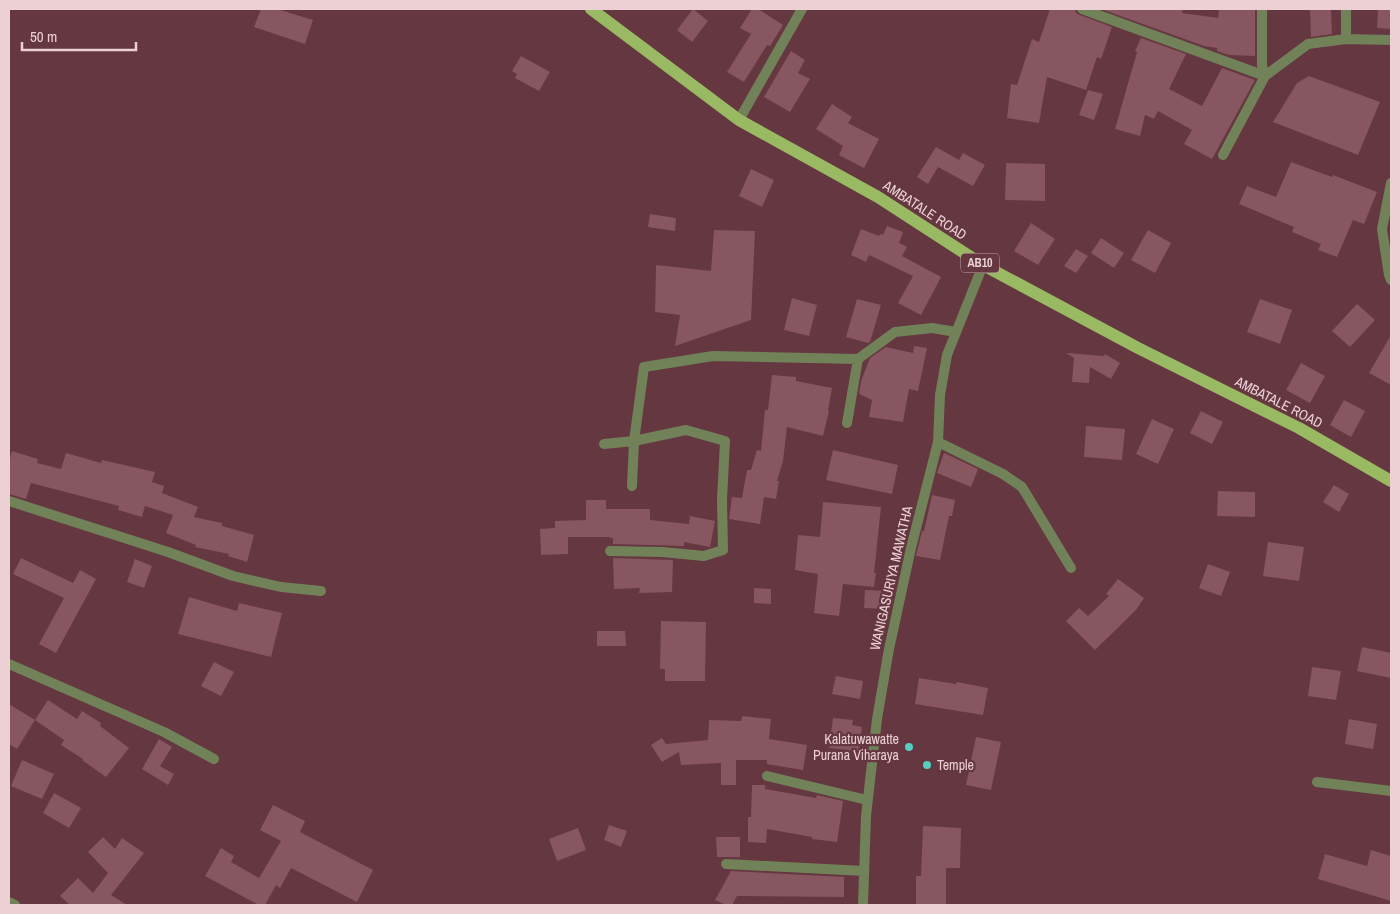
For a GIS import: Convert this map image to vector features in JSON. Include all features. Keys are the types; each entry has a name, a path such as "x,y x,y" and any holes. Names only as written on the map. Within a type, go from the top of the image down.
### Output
{"main road":[{"name":"AMBATALE ROAD","path":"591,9 739,120 878,197 983,265 1138,348 1299,428 1391,481"}],"street":[{"path":"739,120 802,9"},
{"path":"1082,9 1265,76"},
{"path":"1262,9 1262,66 1265,76"},
{"path":"1346,9 1346,39"},
{"path":"1223,155 1265,76 1308,44 1346,39 1391,40"},
{"path":"1391,183 1382,228 1391,280"},
{"name":"WANIGASURIYA MAWATHA","path":"863,905 867,800 877,719 889,649 911,548 938,442 940,395 947,355 983,265"},
{"path":"632,486 634,441 644,367 713,356 858,359 895,332 932,328 956,332"},
{"path":"847,423 858,359"},
{"path":"604,444 634,441 686,430 725,441 722,500 723,550 704,556 662,552 610,551"},
{"path":"938,442 1003,474 1022,487 1071,568"},
{"path":"9,501 168,552 233,576 281,586 321,591"},
{"path":"9,664 164,732 214,759"},
{"path":"767,776 867,800"},
{"path":"1318,782 1390,788"},
{"path":"726,864 864,871"},
{"path":"9,902 15,905"}],"building":[{"path":"261,9 277,9 313,20 305,44 254,27"},
{"path":"693,9 708,21 692,42 677,30"},
{"path":"752,9 758,9 783,25 770,46 767,45 744,82 727,72 751,34 740,28"},
{"path":"1050,9 1075,9 1076,13 1080,15 1112,27 1101,59 1097,57 1086,90 1047,77 1039,123 1007,118 1011,84 1017,85 1032,39 1039,42"},
{"path":"1101,9 1183,9 1182,13 1218,18 1219,9 1255,9 1255,56 1229,55 1217,51 1217,48 1204,46"},
{"path":"1310,9 1331,9 1332,34 1311,37"},
{"path":"1378,9 1391,9 1391,29 1377,28"},
{"path":"1141,38 1186,54 1169,89 1202,106 1222,68 1255,80 1212,159 1184,144 1192,130 1158,111 1154,119 1145,115 1140,136 1115,129 1137,52 1135,51"},
{"path":"791,51 805,60 798,73 810,79 790,112 764,97"},
{"path":"521,56 550,72 539,91 515,78 517,74 512,71"},
{"path":"1309,76 1380,102 1358,155 1273,122 1297,83"},
{"path":"1088,90 1103,94 1094,120 1079,115"},
{"path":"832,104 852,117 848,123 879,139 864,168 839,155 843,146 816,129"},
{"path":"936,147 959,160 963,153 985,165 973,186 938,167 928,184 917,177"},
{"path":"1291,162 1332,177 1333,175 1377,192 1364,224 1353,220 1337,257 1318,250 1321,244 1292,232 1294,227 1239,204 1247,186 1276,197"},
{"path":"1006,163 1045,164 1045,201 1005,200"},
{"path":"751,169 774,180 762,207 739,196"},
{"path":"650,214 676,218 675,231 648,227"},
{"path":"1031,223 1055,239 1038,265 1014,251"},
{"path":"887,226 903,232 899,243 907,247 902,256 941,277 921,315 898,303 913,276 869,255 866,262 851,255 861,229 879,236 880,234 883,235"},
{"path":"714,230 755,231 751,320 675,346 680,315 655,312 656,265 711,271"},
{"path":"1148,230 1171,243 1155,273 1131,260"},
{"path":"1101,238 1124,253 1114,268 1091,253"},
{"path":"1076,249 1088,256 1076,273 1064,266"},
{"path":"792,298 817,305 809,336 784,330"},
{"path":"857,299 881,305 870,342 868,343 846,337"},
{"path":"1260,299 1292,310 1280,344 1247,332"},
{"path":"1357,304 1375,320 1350,347 1332,331"},
{"path":"1391,335 1391,385 1369,373"},
{"path":"914,346 927,348 918,391 909,389 903,422 869,417 872,400 859,394 861,381 870,358 886,347 913,353"},
{"path":"1066,353 1104,356 1105,354 1120,363 1111,379 1090,367 1089,383 1072,382 1074,358"},
{"path":"1301,363 1325,376 1310,403 1286,390"},
{"path":"772,375 796,377 796,381 832,388 823,436 787,427 783,461 777,481 779,481 776,499 764,497 760,524 729,519 732,497 742,498 747,470 751,470 757,450 761,451 765,410 768,410"},
{"path":"1344,400 1365,411 1351,437 1330,425"},
{"path":"1201,411 1223,422 1212,444 1190,433"},
{"path":"1152,419 1174,429 1158,464 1136,454"},
{"path":"1086,426 1125,429 1122,460 1084,457"},
{"path":"833,450 898,465 892,494 826,480"},
{"path":"12,451 38,459 37,463 61,469 66,453 101,463 102,460 155,472 152,482 164,486 162,493 198,507 194,517 222,523 222,526 254,535 247,562 228,556 229,554 195,547 196,545 166,533 173,515 145,506 142,517 118,510 119,506 31,483 26,499 9,494 9,462"},
{"path":"944,453 978,469 971,487 937,473"},
{"path":"1334,485 1349,494 1339,512 1323,502"},
{"path":"1218,491 1255,492 1255,517 1217,516"},
{"path":"932,495 955,500 952,516 949,516 940,560 916,556"},
{"path":"586,500 606,500 606,509 650,509 650,520 689,524 690,516 715,521 710,547 684,542 684,546 613,544 613,538 610,537 568,537 568,554 541,555 540,529 555,528 555,521 586,520"},
{"path":"823,502 881,507 874,587 843,584 839,616 814,613 818,574 795,570 798,535 820,537"},
{"path":"1268,542 1304,547 1299,581 1263,576"},
{"path":"21,558 73,583 80,570 96,579 56,653 39,644 64,598 13,574"},
{"path":"613,558 673,560 672,592 639,593 640,588 614,589"},
{"path":"135,559 152,566 144,588 127,582"},
{"path":"1208,564 1230,572 1221,596 1199,588"},
{"path":"1118,579 1144,598 1136,610 1095,650 1066,621 1079,608 1088,616 1109,596 1106,594"},
{"path":"754,588 771,589 771,604 754,603"},
{"path":"865,590 888,591 887,609 864,608"},
{"path":"189,597 237,611 239,603 282,613 271,657 178,634"},
{"path":"661,621 706,622 705,681 665,681 665,669 660,669"},
{"path":"597,631 625,631 626,646 597,646"},
{"path":"1362,647 1391,653 1391,678 1357,671"},
{"path":"214,662 234,672 221,696 201,686"},
{"path":"1312,667 1341,671 1336,700 1308,696"},
{"path":"836,676 863,681 860,699 832,694"},
{"path":"919,678 988,688 983,715 915,704"},
{"path":"48,700 77,719 82,711 101,723 100,726 129,748 106,777 61,745 64,740 35,720"},
{"path":"9,704 35,720 17,749 9,744"},
{"path":"742,716 771,719 769,739 807,745 803,770 767,764 767,760 736,760 736,785 721,785 721,763 681,765 679,752 662,762 651,745 662,738 666,744 708,740 709,720 741,721"},
{"path":"833,718 853,720 852,725 862,727 859,751 829,748"},
{"path":"1349,719 1377,724 1373,749 1345,744"},
{"path":"976,737 1001,742 991,790 966,785"},
{"path":"159,739 172,747 160,766 174,774 168,785 142,769"},
{"path":"22,760 54,774 42,799 11,786"},
{"path":"752,785 765,785 765,789 816,798 817,795 843,801 837,842 812,839 812,837 767,829 766,843 748,842 748,817 751,817"},
{"path":"54,793 81,808 69,828 43,813"},
{"path":"273,805 305,821 300,832 373,870 357,902 291,868 280,888 276,885 265,905 259,905 205,876 221,848 234,856 231,862 259,878 281,841 260,830"},
{"path":"609,825 627,831 621,847 604,840"},
{"path":"923,826 961,828 960,868 946,868 946,905 916,905 916,876 921,876"},
{"path":"578,828 586,850 557,861 549,839"},
{"path":"103,837 115,849 122,838 144,853 111,895 127,905 70,905 60,896 78,878 93,893 108,873 88,852"},
{"path":"716,837 740,837 740,857 717,857"},
{"path":"1371,850 1391,856 1391,901 1318,879 1325,854 1367,866"},
{"path":"731,871 844,877 844,897 737,896 732,905 726,905 715,900"}],"place":[{"name":"Kalatuwawatte Purana Viharaya","path":"909,747"},
{"name":"Temple","path":"927,765"}]}
